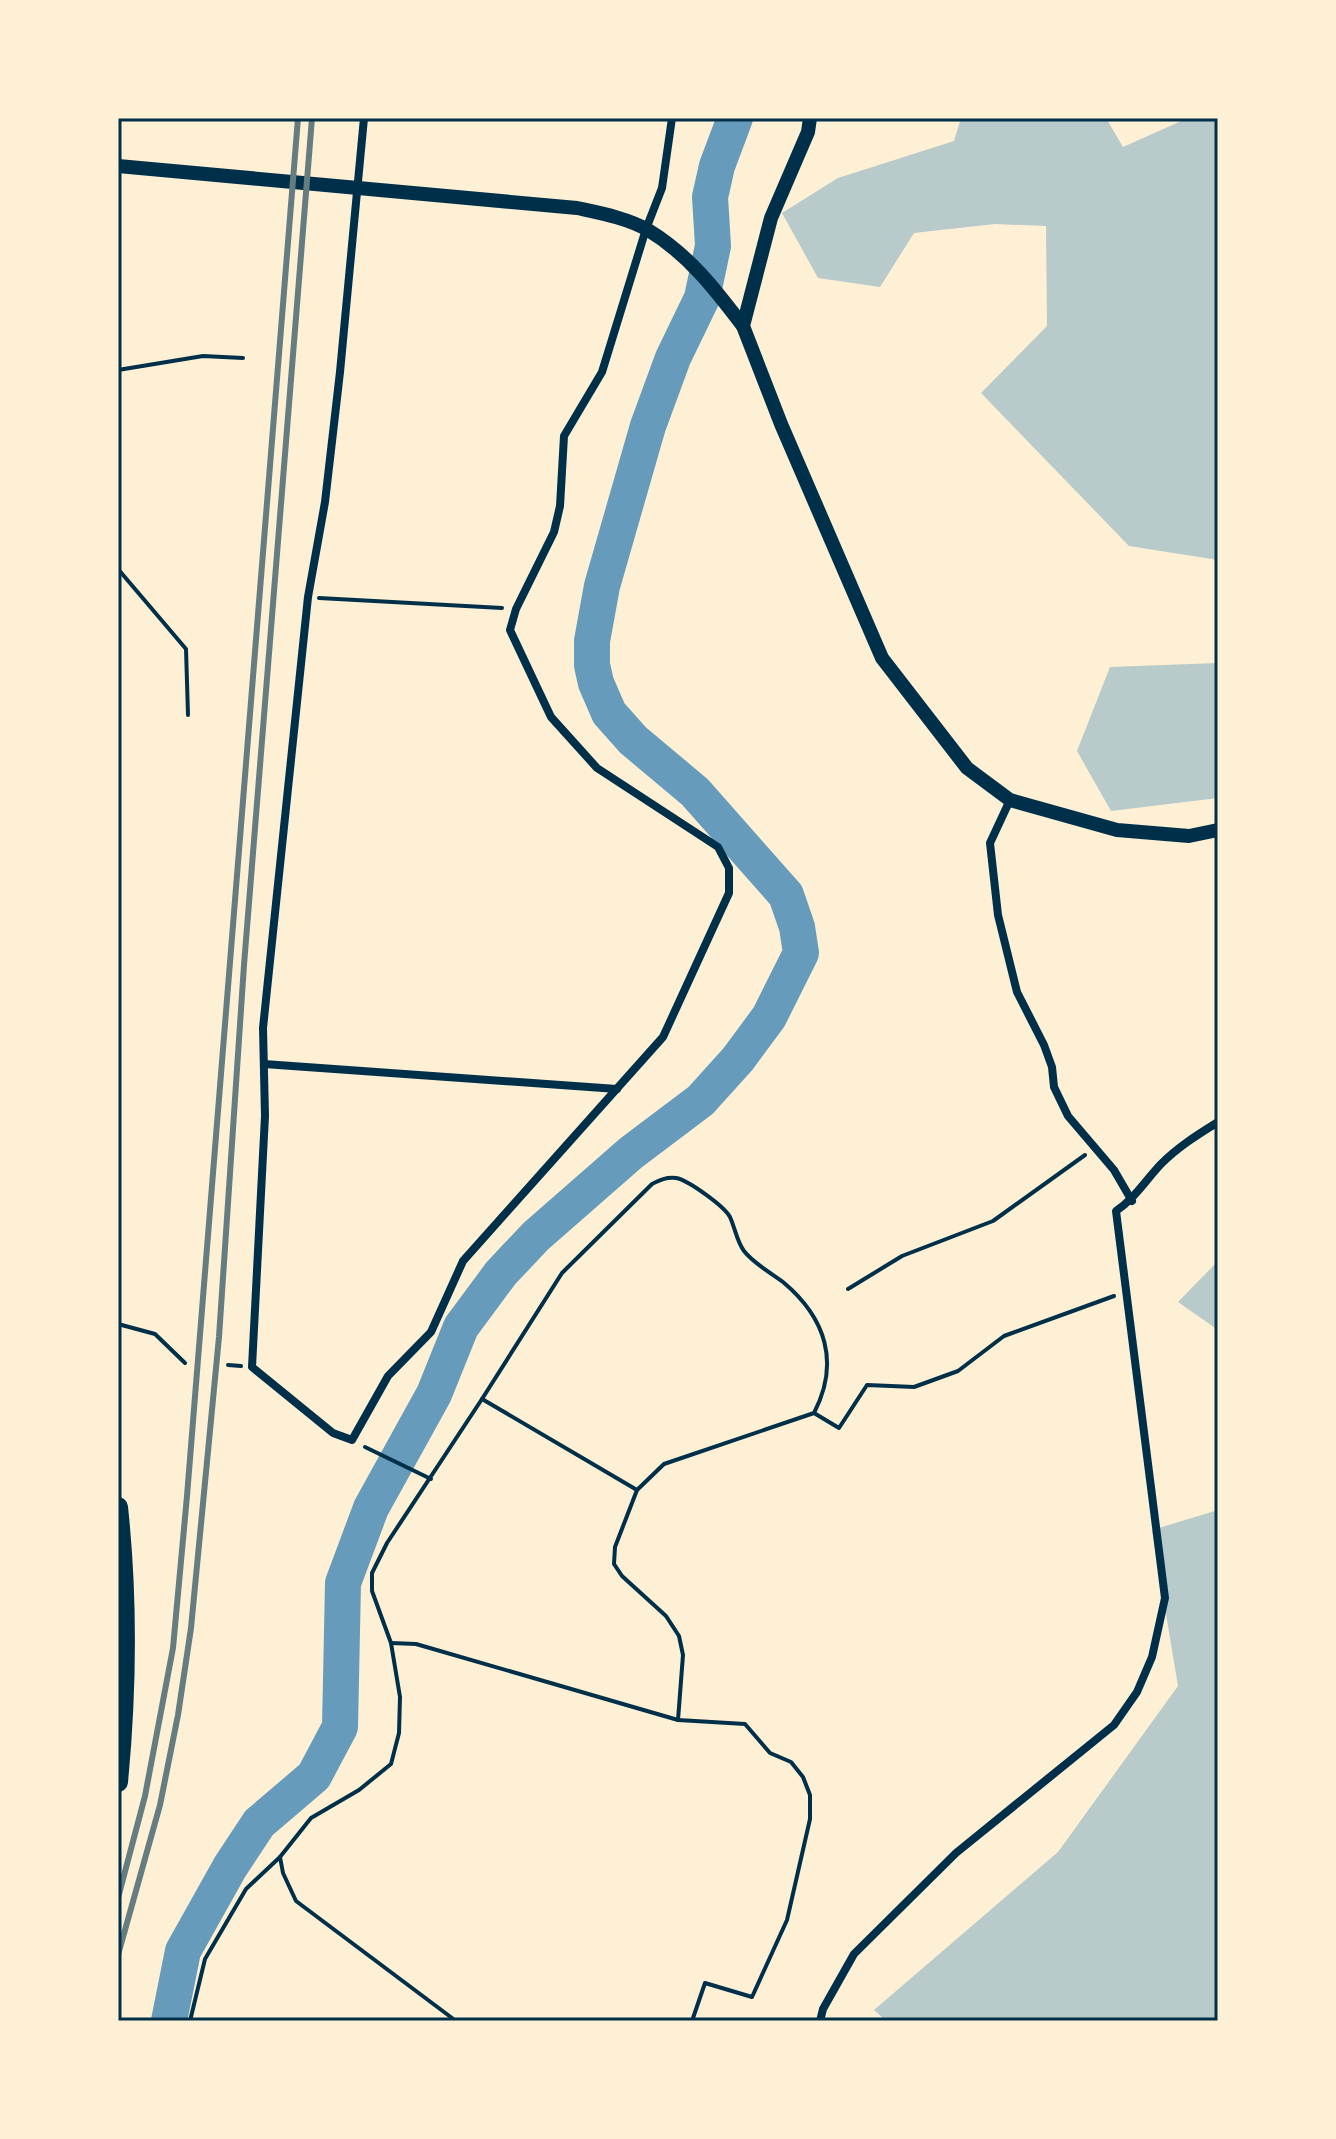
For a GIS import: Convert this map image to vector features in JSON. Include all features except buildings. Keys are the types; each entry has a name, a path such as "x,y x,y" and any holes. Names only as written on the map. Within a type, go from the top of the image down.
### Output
{"main road":[{"path":"118,1507 126,1630 126,1697 118,1782"}],"street":[{"path":"364,118 325,502 308,597 263,1028 264,1132 252,1367 333,1433 352,1440 388,1376 431,1332 463,1261 663,1037 729,893 729,868 718,847 597,768 551,717 510,630 516,609 554,532 560,506 564,436 602,372 646,229 662,188 672,118"},
{"path":"743,326 771,218 808,132 810,118"},
{"path":"118,166 577,208 646,229 703,273 743,326 781,424 882,658 967,768 1010,800 1117,830 1189,836 1218,830"},
{"path":"1010,800 990,843 998,915 1017,992 1052,1067 1054,1087 1068,1116 1114,1170 1132,1201"},
{"path":"264,1064 617,1089"},
{"path":"820,2021 823,2009 854,1954 956,1853 1114,1725 1137,1692 1152,1657 1165,1598 1116,1211 1132,1201 1178,1147 1218,1122"}],"path":[{"path":"118,126 119,118"},
{"path":"118,370 203,356 243,358"},
{"path":"118,569 186,649 188,715"},
{"path":"308,597 516,609"},
{"path":"848,1289 902,1256 993,1221 1094,1148"},
{"path":"190,2021 205,1959 246,1889 280,1857 311,1818 359,1790 391,1764 399,1733 400,1697 391,1643 372,1591 372,1573 387,1543 562,1273 652,1184 665,1178 680,1178 728,1214 744,1252 800,1298 817,1322 828,1351 828,1374 823,1397 814,1413 664,1464 637,1490 615,1547 614,1564 622,1576 666,1616 679,1636 683,1655 678,1720"},
{"path":"814,1413 839,1428 867,1385 914,1387 958,1371 1004,1336 1126,1292"},
{"path":"118,1324 155,1334 185,1363"},
{"path":"482,1399 637,1490"},
{"path":"352,1440 431,1479"},
{"path":"391,1643 416,1644 678,1720 745,1724 770,1753 791,1762 803,1777 810,1795 810,1819 787,1920 752,1997 705,1983 692,2021"},
{"path":"280,1857 283,1873 296,1901 456,2021"}],"shaded area":[{"path":"961,118 1106,118 1123,147 1188,118 1218,118 1218,560 1129,546 981,393 1047,326 1046,226 995,224 914,233 880,287 818,278 782,213 838,178 954,141"},
{"path":"1218,663 1218,798 1111,811 1077,751 1110,667"},
{"path":"1218,1261 1218,1330 1178,1302"},
{"path":"1218,1510 1218,2021 886,2021 874,2010 1058,1852 1178,1686 1152,1530"}],"waterway":[{"path":"169,2021 183,1951 230,1867 259,1823 314,1776 340,1727 343,1583 371,1508 434,1394 461,1327 501,1273 536,1236 632,1152 701,1100 738,1059 769,1017 801,953 797,927 786,895 695,792 633,740 609,713 592,665 592,641 602,586 648,426 673,358 702,298 713,246 710,197 717,166 735,118"}],"railway":[{"path":"118,1898 145,1796 173,1648 298,118"},
{"path":"118,1955 160,1805 191,1628 219,1337 244,965 312,118"}]}
